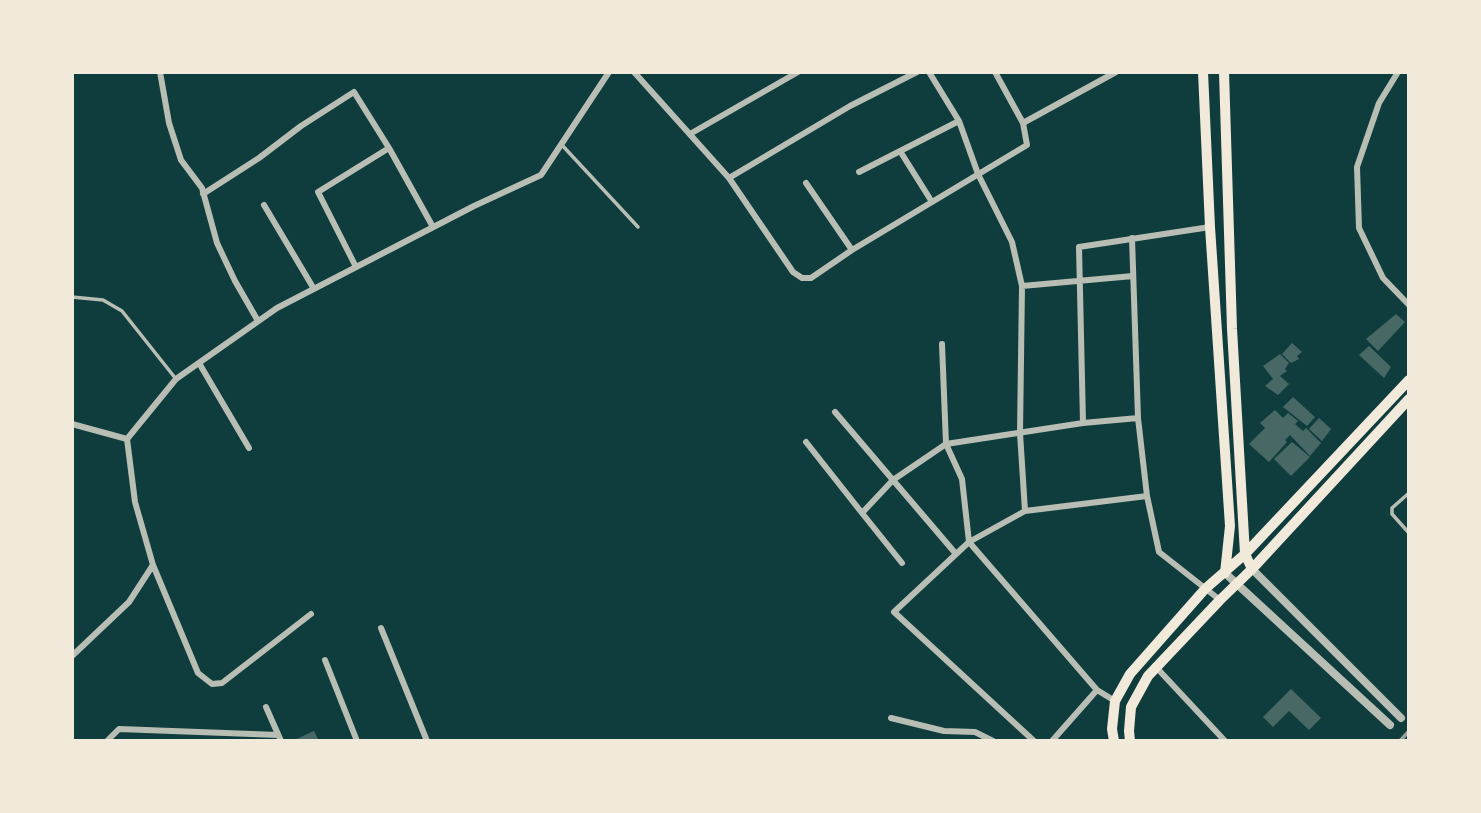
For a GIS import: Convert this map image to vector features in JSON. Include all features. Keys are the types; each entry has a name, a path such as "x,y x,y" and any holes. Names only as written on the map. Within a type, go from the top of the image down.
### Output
{"main road":[{"path":"1203,72 1210,227 1230,526 1225,573"},
{"path":"1224,72 1232,329 1245,554 1252,569"},
{"path":"1114,741 1112,729 1115,701 1127,680 1205,589 1245,554 1409,380"},
{"path":"1130,741 1131,707 1155,666 1252,569 1409,399"},
{"path":"1127,680 1141,688"}],"street":[{"path":"160,72 169,123 181,160 202,188 217,243 258,321"},
{"path":"311,614 222,682 212,684 198,673 153,565 135,502 127,439 176,379 277,308 433,227 541,175 609,72"},
{"path":"634,72 729,178 793,272 802,278 811,278 852,250 1027,145 1023,123 995,72"},
{"path":"690,134 798,72"},
{"path":"729,178 850,106 917,72"},
{"path":"929,72 959,121 978,174 1012,242 1022,286 1020,433 1025,511"},
{"path":"1023,123 1116,72"},
{"path":"1398,72 1379,103 1357,167 1359,228 1383,278 1409,304"},
{"path":"203,194 354,92 433,227"},
{"path":"859,172 959,121"},
{"path":"356,267 318,192 389,148"},
{"path":"900,151 932,202"},
{"path":"806,183 852,250"},
{"path":"264,205 314,289"},
{"path":"1083,423 1082,281 1079,247 1210,227"},
{"path":"1132,239 1138,418 1147,496 1159,552 1220,600"},
{"path":"1022,286 1133,276"},
{"path":"943,344 946,444 962,479 968,542 1097,690 1115,701"},
{"path":"199,363 249,448"},
{"path":"835,412 956,554"},
{"path":"862,513 892,480 946,444 1083,423 1138,418"},
{"path":"72,424 127,439"},
{"path":"806,442 902,563"},
{"path":"1034,741 894,612 968,542 1025,511 1147,496"},
{"path":"72,656 129,602 153,565"},
{"path":"1252,569 1401,718"},
{"path":"1225,573 1390,725"},
{"path":"381,628 427,741"},
{"path":"325,660 357,741"},
{"path":"1155,666 1225,741"},
{"path":"1052,741 1097,690"},
{"path":"107,741 119,729 280,738 266,707"},
{"path":"891,718 944,731 975,732 993,741"}],"lane":[{"path":"561,145 638,227"},
{"path":"72,297 103,300 122,311 176,379"},
{"path":"1409,493 1392,508 1392,514 1409,533"}],"building":[{"path":"1396,314 1405,322 1378,351 1366,339"},
{"path":"1292,343 1302,352 1297,356 1299,359 1291,363 1282,354"},
{"path":"1369,346 1391,367 1384,378 1359,355"},
{"path":"1280,354 1289,363 1285,369 1287,371 1280,376 1289,384 1278,395 1265,386 1273,379 1263,366"},
{"path":"1293,397 1315,417 1307,426 1283,407"},
{"path":"1275,410 1283,418 1288,413 1298,421 1295,424 1303,431 1306,428 1321,443 1310,456 1290,435 1269,462 1249,444 1265,428 1260,423"},
{"path":"1319,418 1331,429 1322,441 1309,429"},
{"path":"1292,442 1310,457 1291,476 1274,459"},
{"path":"1291,689 1321,718 1309,730 1289,711 1273,727 1263,717"},
{"path":"314,731 319,741 292,741"}],"railway":[{"path":"1400,741 1409,731"}]}
